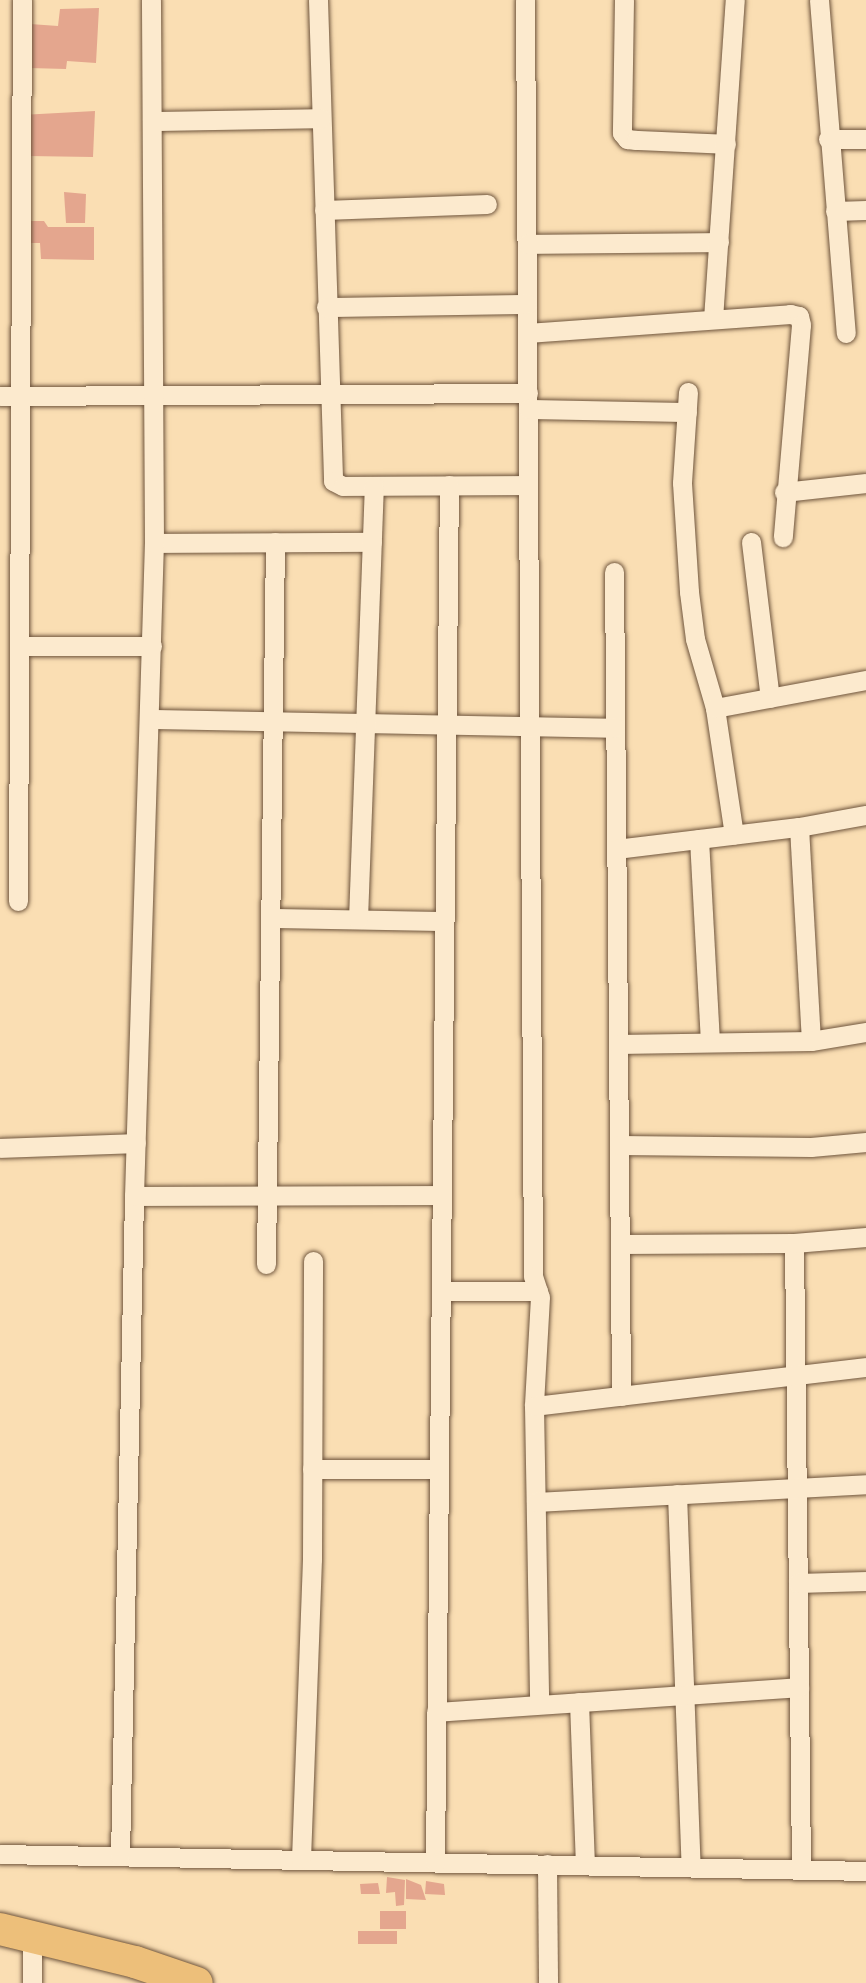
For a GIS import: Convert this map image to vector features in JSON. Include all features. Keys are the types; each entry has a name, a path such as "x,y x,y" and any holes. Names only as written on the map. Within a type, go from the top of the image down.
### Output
{"main road":[{"path":"0,1929 32,1934 135,1962 197,1983"}],"street":[{"path":"18,901 22,0"},
{"path":"120,1854 134,1196 151,719 154,543 151,0"},
{"path":"318,0 328,394 333,481 344,486 528,485"},
{"path":"525,0 533,1276 538,1291 534,1406 539,1704"},
{"path":"624,0 622,133 627,139 726,144"},
{"path":"713,320 735,0"},
{"path":"819,0 828,139 846,333"},
{"path":"152,121 321,118"},
{"path":"828,139 866,139"},
{"path":"324,210 487,204"},
{"path":"835,211 866,210"},
{"path":"527,244 719,242"},
{"path":"326,307 527,304"},
{"path":"527,333 790,314 799,316 801,325 784,492 783,537"},
{"path":"688,392 682,482 689,592 695,639 715,708 734,835"},
{"path":"0,396 328,394 528,401 687,412"},
{"path":"784,492 866,483"},
{"path":"435,1862 449,485"},
{"path":"358,919 374,486"},
{"path":"266,1264 275,542"},
{"path":"154,543 372,542"},
{"path":"751,542 770,698"},
{"path":"614,572 621,1395"},
{"path":"19,646 152,646"},
{"path":"715,708 866,680"},
{"path":"151,719 615,728"},
{"path":"616,849 799,827 866,814"},
{"path":"799,827 811,1041"},
{"path":"699,839 710,1042"},
{"path":"271,918 444,921"},
{"path":"618,1044 811,1041 866,1032"},
{"path":"619,1145 811,1147 866,1142"},
{"path":"0,1149 136,1143"},
{"path":"134,1196 442,1195"},
{"path":"620,1244 794,1242 866,1237"},
{"path":"794,1242 801,1871"},
{"path":"301,1859 312,1469 313,1261"},
{"path":"440,1291 538,1291"},
{"path":"534,1406 866,1367"},
{"path":"312,1469 439,1469"},
{"path":"536,1502 866,1484"},
{"path":"677,1494 691,1867"},
{"path":"798,1583 866,1581"},
{"path":"436,1712 799,1687"},
{"path":"579,1702 585,1865"},
{"path":"0,1854 120,1854 866,1871"},
{"path":"547,1864 548,1983"},
{"path":"32,1934 32,1983"}],"building":[{"path":"99,8 96,63 67,61 66,69 29,68 30,24 58,26 60,9"},
{"path":"95,111 93,157 28,156 21,115"},
{"path":"64,192 86,194 85,223 66,223"},
{"path":"31,221 44,221 48,227 94,227 94,260 41,259 40,243 30,243"},
{"path":"387,1877 405,1880 404,1905 396,1906 395,1892 386,1893"},
{"path":"406,1879 421,1885 426,1900 406,1899"},
{"path":"426,1881 444,1884 445,1895 425,1894"},
{"path":"378,1883 380,1894 361,1894 360,1884"},
{"path":"380,1911 406,1911 406,1929 380,1929"},
{"path":"358,1931 397,1931 397,1944 358,1944"}]}
